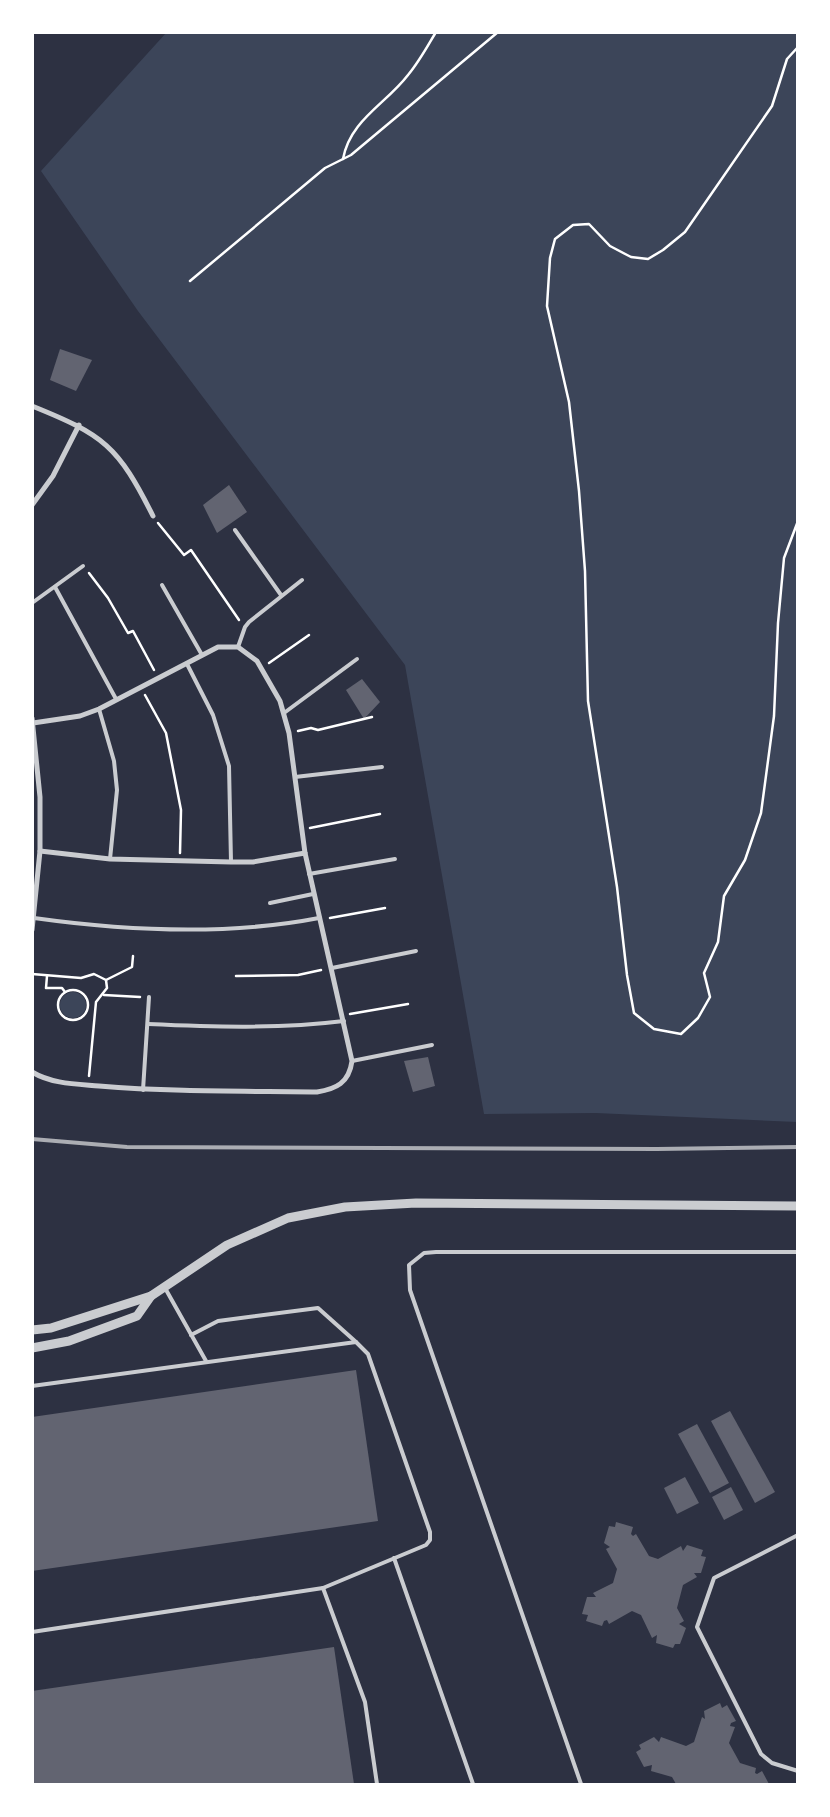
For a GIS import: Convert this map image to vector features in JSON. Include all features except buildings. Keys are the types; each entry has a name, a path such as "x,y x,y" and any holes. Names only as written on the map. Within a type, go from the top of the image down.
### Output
{"street":[{"path":"32,406 78,425 99,437 116,453 136,482 153,516"},
{"path":"32,505 53,476 78,425"},
{"path":"32,930 35,872 40,851 40,797 34,753 33,720 80,716 99,709 218,647 238,647 257,661 280,701 290,733 305,853 352,1061 346,1079 335,1089 317,1092 142,1090 44,1079 32,1072"},
{"path":"40,851 110,859 231,862 253,862 305,853"},
{"path":"32,1330 51,1328 152,1296 227,1245 288,1218 344,1208 416,1202 798,1206"},
{"path":"32,1348 70,1341 137,1316 152,1296"}],"lane":[{"path":"235,530 281,595"},
{"path":"32,603 83,566"},
{"path":"238,647 244,627 281,595 302,580"},
{"path":"162,585 202,656"},
{"path":"55,587 116,699"},
{"path":"284,713 358,659"},
{"path":"187,664 213,715 229,766 231,862"},
{"path":"99,709 114,761 117,790 116,818 110,859"},
{"path":"296,777 382,767"},
{"path":"309,874 395,859"},
{"path":"270,903 313,894"},
{"path":"34,918 176,929 273,927 319,918"},
{"path":"332,968 416,951"},
{"path":"142,1090 150,998"},
{"path":"148,1024 222,1027 308,1025 343,1018"},
{"path":"352,1061 432,1045"},
{"path":"581,1784 410,1290 408,1280 409,1266 424,1253 436,1252 798,1252"},
{"path":"165,1288 206,1361"},
{"path":"32,1632 323,1588 426,1545 430,1540 430,1532 368,1354 318,1308 218,1320 192,1335"},
{"path":"32,1386 356,1342"},
{"path":"798,1534 714,1578 697,1627 761,1754 772,1763 798,1771"},
{"path":"394,1558 472,1784"},
{"path":"323,1588 365,1702 377,1784"}],"path":[{"path":"343,159 345,147 354,130 409,75 436,32"},
{"path":"190,281 325,168 351,155 498,32"},
{"path":"798,47 788,59 772,106 685,232 663,250 648,258 630,257 617,250 589,224 573,225 555,239 550,258 547,306 568,402 579,491 585,571 588,701 634,1013 654,1029 681,1034 698,1018 710,997 704,973 718,942 724,896 745,860 761,813 774,716 778,623 784,558 798,521"},
{"path":"153,516 184,555 191,550 244,627"},
{"path":"83,566 108,598 128,633 133,630 158,678"},
{"path":"261,668 309,635"},
{"path":"141,687 166,733 181,810 180,861"},
{"path":"290,733 311,728 318,730 372,717"},
{"path":"302,830 380,814"},
{"path":"319,918 385,908"},
{"path":"106,980 132,967 133,956"},
{"path":"236,976 298,975 332,968"},
{"path":"32,974 81,978 94,974 106,980"},
{"path":"46,976 46,988 62,988 64,992"},
{"path":"88,1085 96,1002 107,988 106,980"},
{"path":"72,990 82,992 88,1001 88,1008 86,1013 78,1019 64,1016 58,1007 64,992 72,990"},
{"path":"103,995 150,998"},
{"path":"343,1018 408,1004"},
{"path":"88,1008 96,1009"}],"shaded area":[{"path":"166,33 797,33 797,1122 596,1113 484,1114 405,665 138,311 41,171"},
{"path":"73,992 82,996 86,1005 82,1014 73,1018 64,1014 60,1005 64,996"}],"railway":[{"path":"32,1139 127,1147 657,1149 798,1147"}]}
